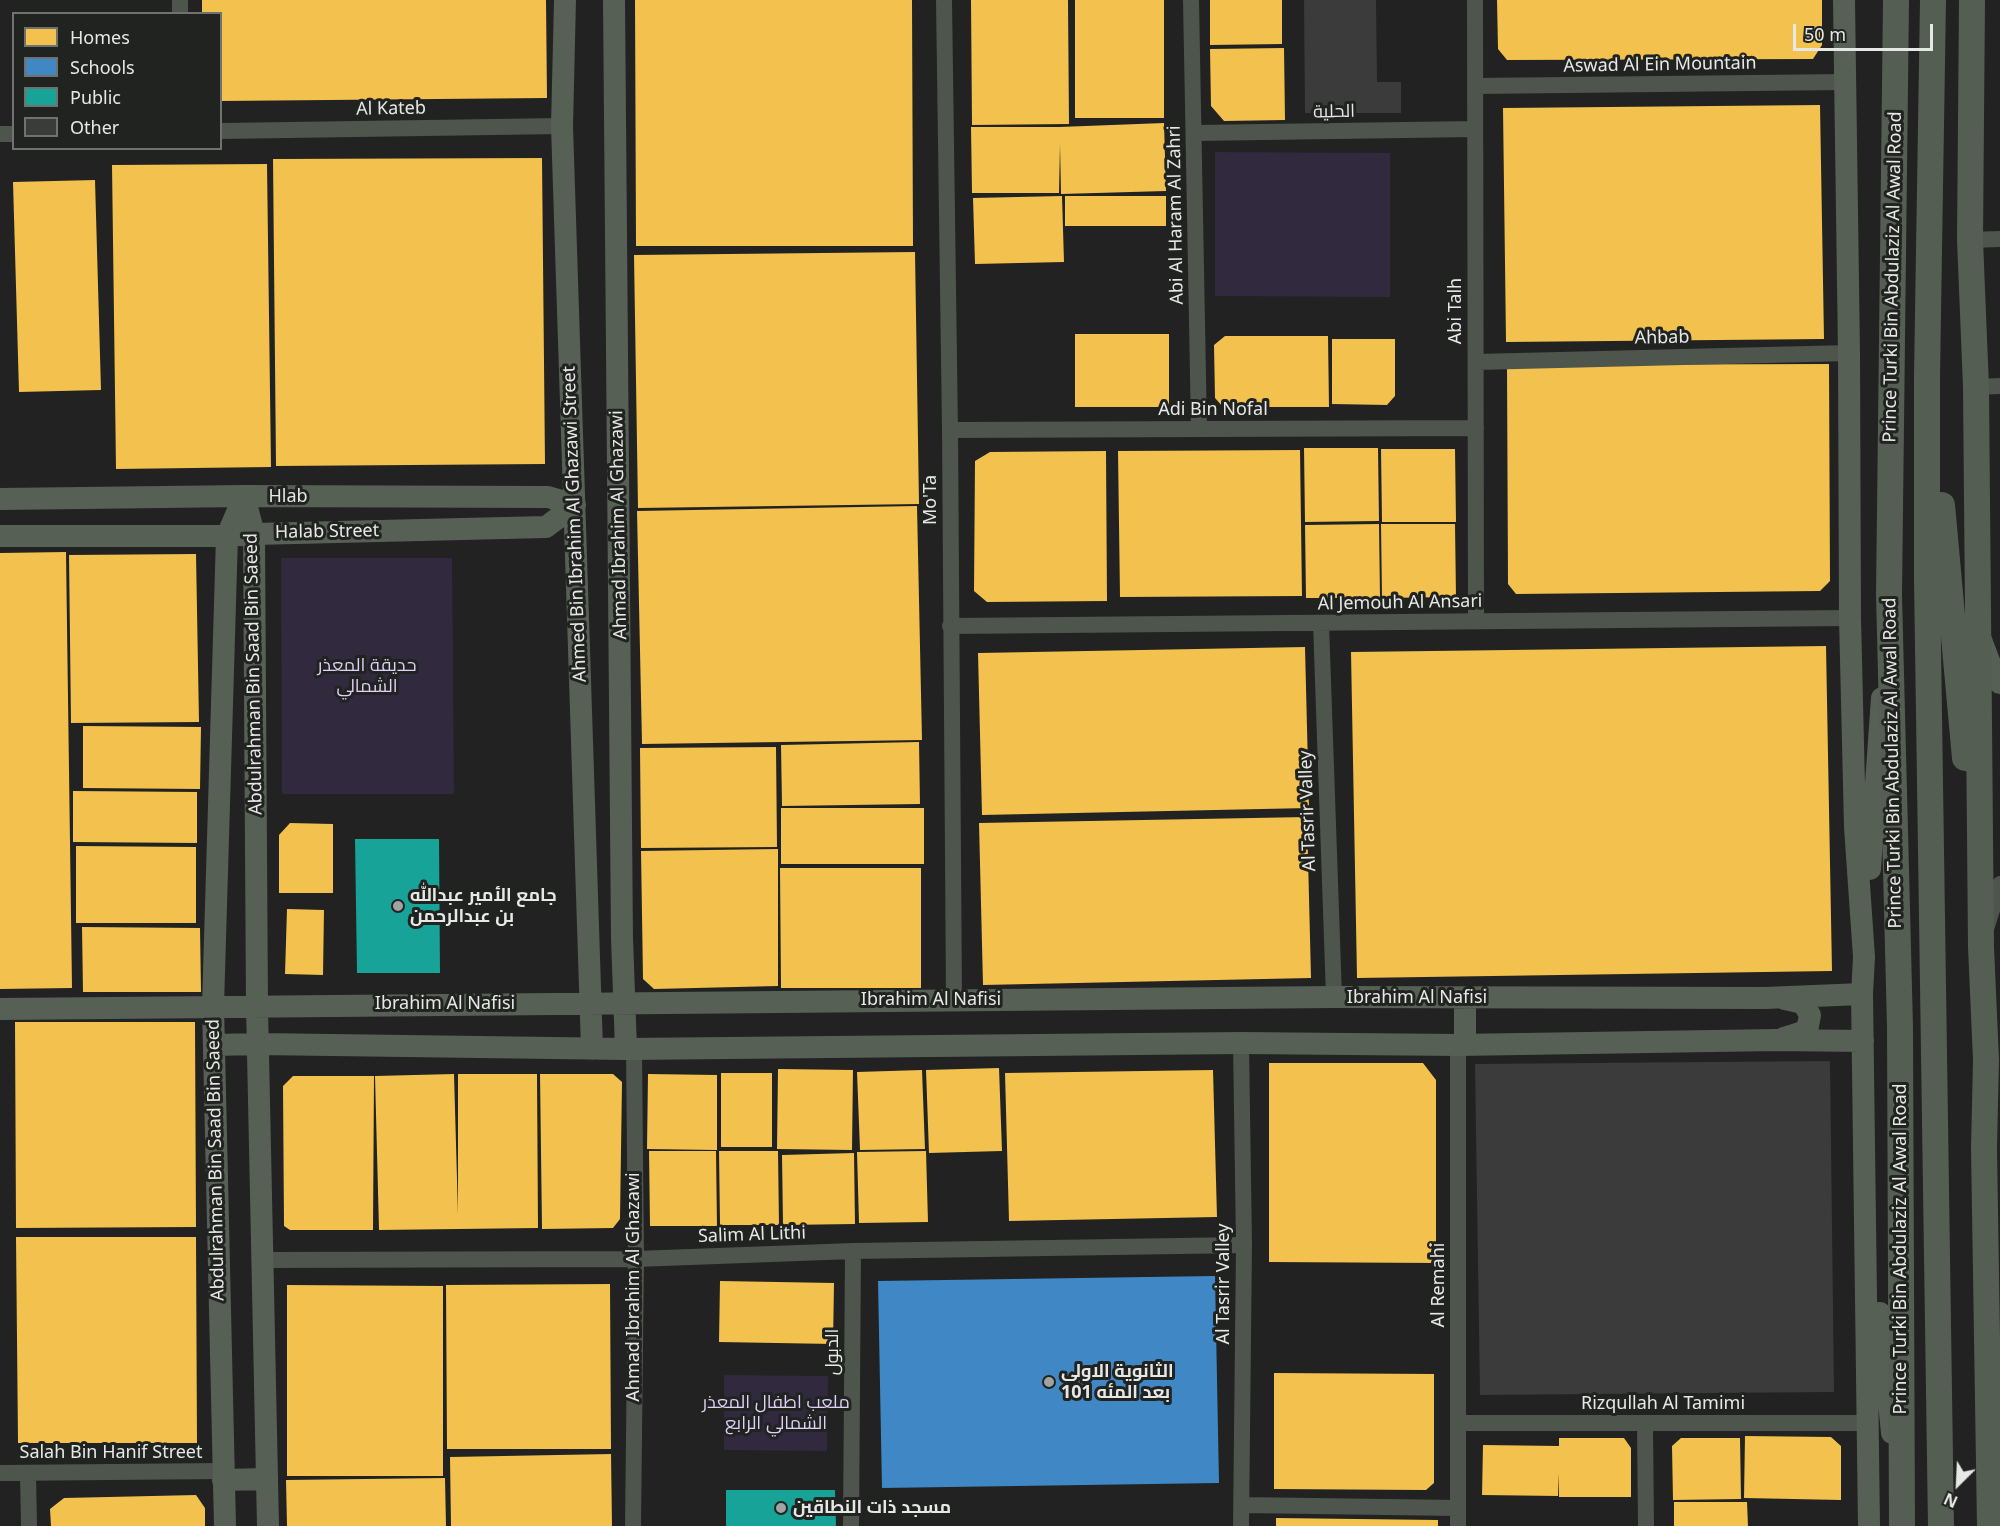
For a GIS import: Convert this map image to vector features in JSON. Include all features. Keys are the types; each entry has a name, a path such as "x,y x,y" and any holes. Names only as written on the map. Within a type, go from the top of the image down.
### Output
{"main road":[{"name":"Prince Turki Bin Abdulaziz Al Awal Road","path":"1896,0 1889,595 1900,1028 1901,1526"},
{"name":"Prince Turki Bin Abdulaziz Al Awal Road","path":"1933,0 1927,376 1930,803 1941,1526"},
{"path":"1972,0 1970,240 1988,387 1978,632 1981,947"},
{"path":"1927,376 1942,506 1993,1066 1990,1526"}],"street":[{"name":"Ahmed Bin Ibrahim Al Ghazawi Street","path":"565,0 562,126 592,1048"},
{"name":"Ahmad Ibrahim Al Ghazawi","path":"614,0 622,938 624,1002 630,1049 636,1259 633,1526"},
{"name":"Mo'Ta","path":"944,0 954,1000"},
{"name":"Abi Al Haram Al Zahri","path":"1191,0 1199,429"},
{"name":"Abi Talh","path":"1475,0 1476,621"},
{"path":"1844,0 1850,618 1855,827 1864,957"},
{"name":"Aswad Al Ein Mountain","path":"1475,86 1845,82"},
{"name":"Al Kateb","path":"222,131 562,126"},
{"name":"الحلية","path":"1194,133 1475,129"},
{"path":"1970,240 2000,239"},
{"name":"Ahbab","path":"1476,362 1849,353"},
{"name":"Adi Bin Nofal","path":"950,430 1476,428"},
{"name":"Hlab","path":"0,499 244,496 548,497 575,505"},
{"name":"Abdulrahman Bin Saad Bin Saeed","path":"244,496 254,534 257,1006 268,1526"},
{"name":"Abdulrahman Bin Saad Bin Saeed","path":"225,1526 213,1006 226,536 244,496"},
{"name":"Halab Street","path":"0,536 226,536 546,527 575,505"},
{"path":"1869,1526 1862,994 1889,595"},
{"name":"Al Jemouh Al Ansari","path":"950,626 1850,618"},
{"name":"Al Tasrir Valley","path":"1321,623 1334,997"},
{"path":"1978,632 1992,669 2000,683"},
{"path":"1981,947 2000,884"},
{"name":"Ibrahim Al Nafisi","path":"0,1009 1334,997 1764,998 1862,994"},
{"path":"1462,1045 1465,998"},
{"path":"1764,998 1794,1000 1803,1003 1810,1016 1808,1026 1803,1032 1776,1040"},
{"path":"214,1045 630,1049 1240,1043 1462,1045 1776,1040 1863,1041"},
{"name":"Al Tasrir Valley","path":"1240,1043 1244,1245 1241,1526"},
{"name":"Al Remahi","path":"1458,1526 1462,1045"},
{"path":"1864,1166 1901,1526"},
{"name":"Salim Al Lithi","path":"261,1260 636,1259 853,1251 1244,1245"},
{"name":"الدبول","path":"851,1526 853,1251"},
{"name":"Rizqullah Al Tamimi","path":"1458,1423 1868,1423"},
{"path":"1645,1424 1646,1526"},
{"name":"Salah Bin Hanif Street","path":"0,1473 223,1476"},
{"path":"28,1473 29,1526"},
{"path":"223,1476 267,1479"},
{"path":"1242,1505 1458,1508"}],"green space":[{"path":"1215,152 1390,153 1390,297 1215,296"},
{"name":"حديقة المعذر الشمالي","path":"281,558 452,558 454,794 282,794"},
{"name":"ملعب اطفال المعذر الشمالي الرابع","path":"724,1375 828,1376 827,1451 724,1450"}],"building: Homes":[{"path":"202,0 546,0 547,98 222,101 222,12 202,12"},
{"path":"635,0 912,0 913,246 636,246"},
{"path":"971,0 1068,0 1069,124 972,125"},
{"path":"1075,0 1164,0 1164,118 1075,118"},
{"path":"1210,0 1282,0 1282,44 1210,45"},
{"path":"1497,0 1822,0 1822,45 1813,59 1507,60 1498,49"},
{"path":"1284,48 1285,120 1224,121 1211,106 1210,49"},
{"path":"1820,105 1824,339 1506,342 1503,108"},
{"path":"1164,123 1166,191 1061,194 1060,144 1059,193 972,193 971,127 1059,127"},
{"path":"542,158 545,464 276,466 273,159"},
{"path":"267,164 271,467 116,469 112,165"},
{"path":"95,180 101,390 19,392 13,182"},
{"path":"1062,196 1064,262 975,264 973,198"},
{"path":"1065,196 1166,196 1166,226 1065,226"},
{"path":"915,252 919,504 638,508 634,255"},
{"path":"1075,334 1169,334 1169,407 1075,407"},
{"path":"1225,336 1328,336 1329,407 1223,407 1215,398 1214,345"},
{"path":"1332,339 1395,339 1395,396 1387,405 1332,404"},
{"path":"1829,364 1830,581 1820,591 1516,594 1508,584 1507,365"},
{"path":"1304,448 1378,448 1379,521 1305,522"},
{"path":"1381,449 1455,449 1456,522 1382,522"},
{"path":"1300,450 1302,596 1120,597 1118,451"},
{"path":"1106,451 1107,601 987,602 974,591 975,461 990,452"},
{"path":"917,506 922,740 642,744 637,511"},
{"path":"1379,524 1380,598 1306,598 1305,525"},
{"path":"1381,524 1455,524 1456,597 1382,598"},
{"path":"66,552 72,988 0,989 0,553"},
{"path":"196,554 199,722 71,723 69,555"},
{"path":"1826,646 1832,971 1357,978 1351,652"},
{"path":"1305,647 1309,808 982,815 978,653"},
{"path":"83,726 201,727 200,789 83,788"},
{"path":"919,742 920,804 782,806 781,745"},
{"path":"776,747 777,847 641,848 640,748"},
{"path":"73,791 197,792 197,843 73,842"},
{"path":"781,808 924,808 924,864 781,864"},
{"path":"1307,817 1311,978 983,985 979,823"},
{"path":"290,823 333,824 333,893 279,893 279,835"},
{"path":"76,846 196,847 196,923 76,923"},
{"path":"778,849 778,986 654,989 643,979 641,851"},
{"path":"780,868 921,868 921,988 781,988"},
{"path":"287,909 324,910 323,975 285,974"},
{"path":"82,927 200,928 201,992 83,992"},
{"path":"15,1022 195,1022 196,1227 16,1228"},
{"path":"1269,1063 1423,1063 1436,1080 1436,1263 1269,1262"},
{"path":"999,1068 1002,1151 929,1153 926,1070"},
{"path":"778,1069 853,1070 852,1150 777,1149"},
{"path":"922,1070 925,1149 860,1150 857,1072"},
{"path":"1213,1070 1217,1217 1009,1221 1005,1073"},
{"path":"721,1073 772,1073 772,1147 721,1147"},
{"path":"454,1074 458,1214 458,1074 537,1074 538,1228 379,1230 375,1076"},
{"path":"540,1074 613,1074 622,1082 620,1219 613,1228 542,1229"},
{"path":"648,1074 717,1075 717,1150 647,1149"},
{"path":"293,1076 374,1076 373,1230 290,1230 284,1226 283,1086"},
{"path":"649,1151 716,1151 717,1226 650,1226"},
{"path":"719,1151 778,1151 779,1225 720,1225"},
{"path":"926,1151 928,1222 859,1223 857,1152"},
{"path":"854,1153 855,1224 783,1225 782,1155"},
{"path":"16,1237 196,1237 197,1443 18,1443"},
{"path":"720,1281 834,1283 833,1344 719,1342"},
{"path":"610,1284 611,1449 447,1449 446,1285"},
{"path":"287,1285 443,1286 443,1476 287,1476"},
{"path":"1274,1373 1434,1374 1434,1483 1426,1490 1274,1489"},
{"path":"1745,1436 1831,1437 1841,1446 1841,1500 1744,1498"},
{"path":"1559,1438 1624,1438 1631,1448 1631,1497 1559,1497 1559,1473 1558,1496 1482,1495 1483,1445 1559,1446"},
{"path":"1681,1438 1740,1438 1741,1499 1673,1500 1672,1446"},
{"path":"611,1454 612,1526 451,1526 450,1457"},
{"path":"445,1478 446,1526 287,1526 286,1480"},
{"path":"196,1495 205,1508 205,1526 51,1526 50,1509 64,1498"},
{"path":"1674,1502 1747,1502 1748,1526 1674,1526"},
{"path":"1276,1518 1438,1520 1438,1526 1276,1526"}],"building: Schools":[{"name":"الثانوية الاولى بعد المئه 101","path":"1215,1276 1219,1483 882,1488 878,1281"}],"building: Public":[{"name":"جامع الأمير عبدالله بن عبدالرحمن","path":"355,839 439,839 440,973 357,973"},
{"name":"مسجد ذات النطاقين","path":"726,1490 835,1490 836,1526 726,1526"}],"building: Other":[{"path":"1304,0 1376,0 1377,82 1401,82 1401,113 1305,113"},
{"path":"1830,1061 1834,1392 1480,1395 1475,1064"}],"place":[{"name":"جامع الأمير عبدالله بن عبدالرحمن","path":"398,906"},
{"name":"الثانوية الاولى بعد المئه 101","path":"1049,1382"},
{"name":"مسجد ذات النطاقين","path":"781,1508"}]}
